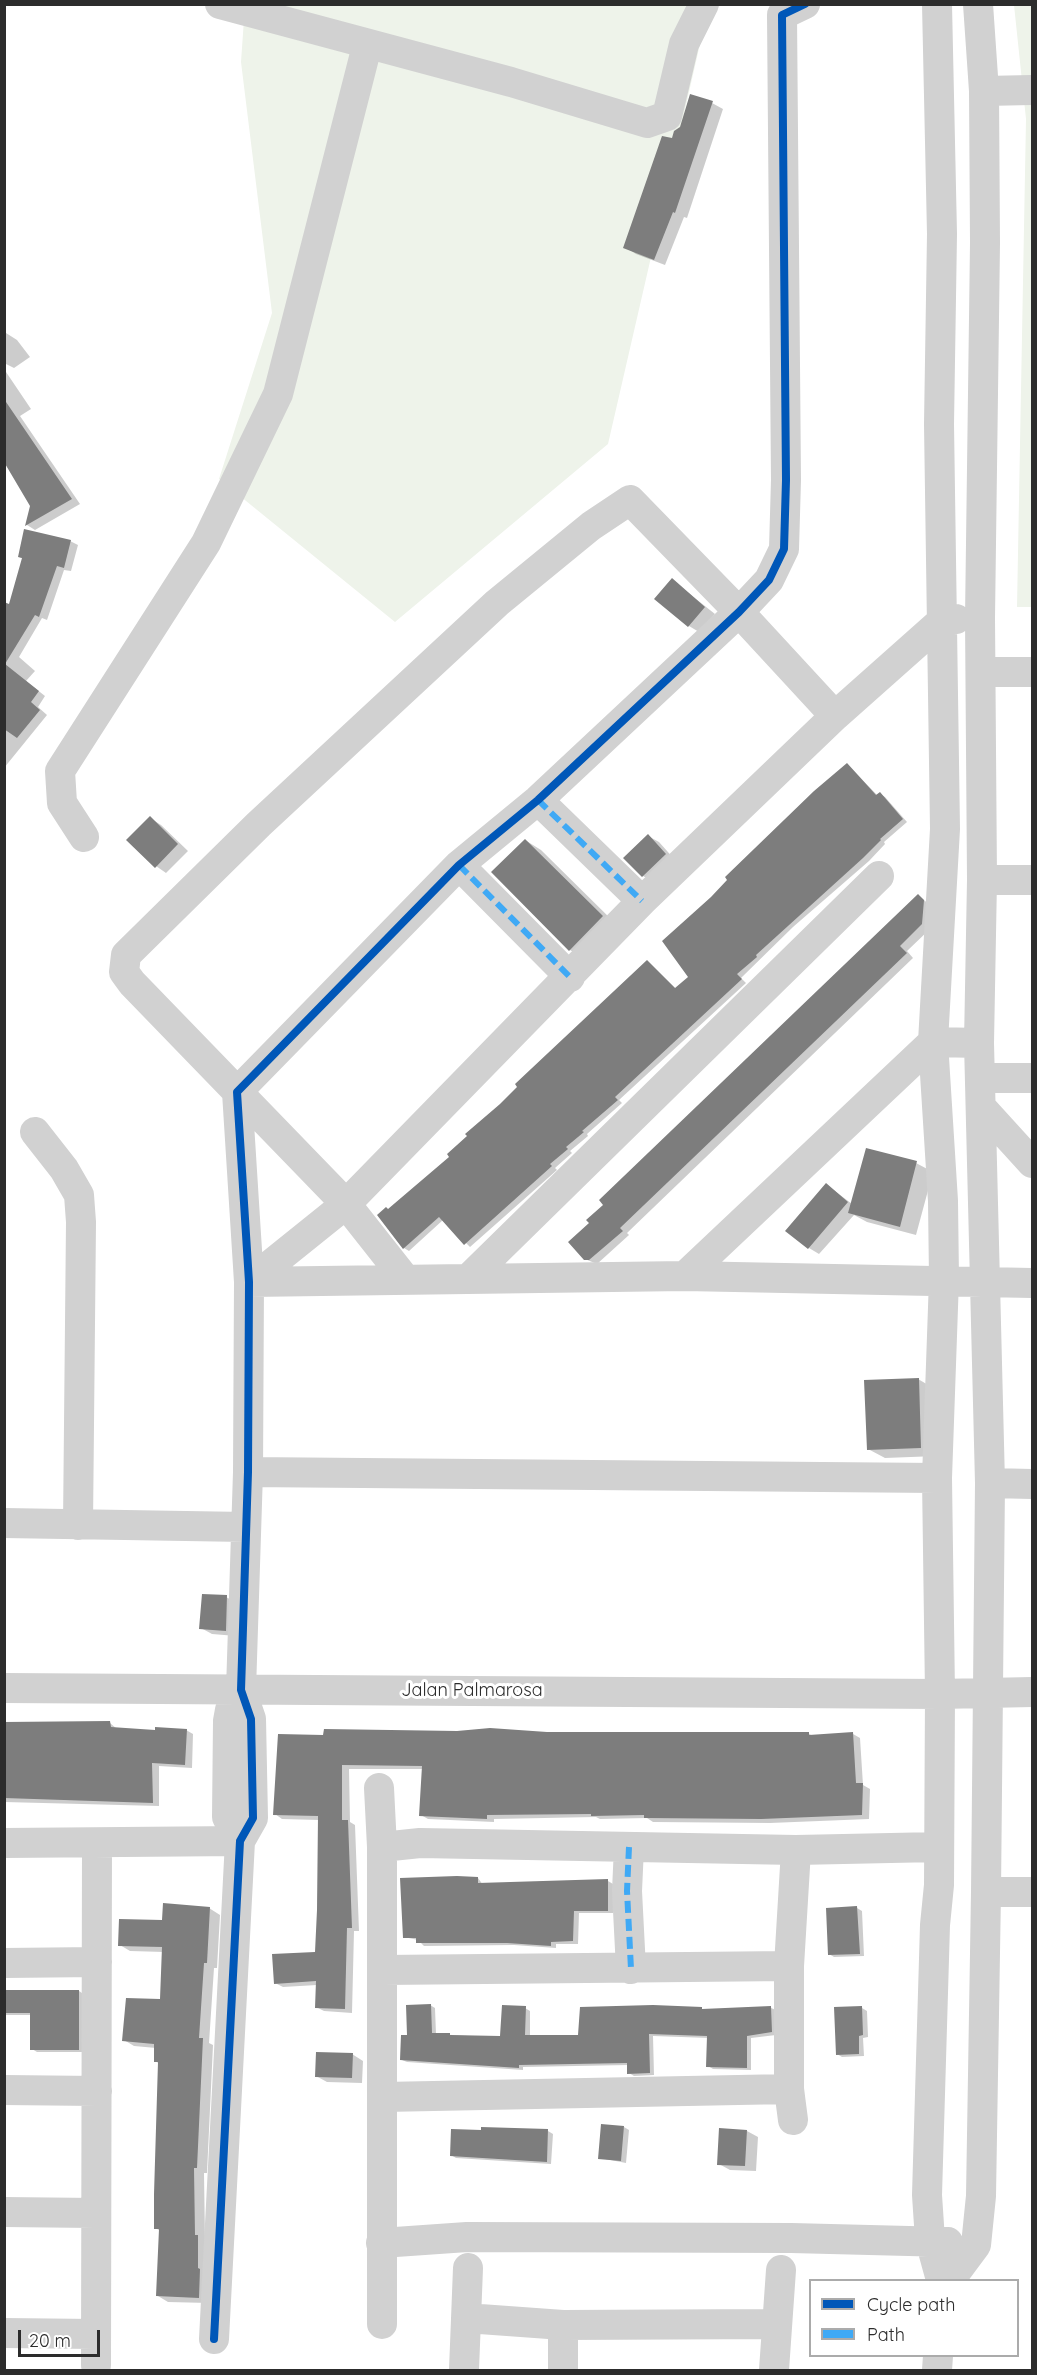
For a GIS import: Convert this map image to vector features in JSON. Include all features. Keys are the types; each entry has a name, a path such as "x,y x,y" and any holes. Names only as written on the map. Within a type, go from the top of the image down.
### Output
{"street":[{"path":"220,4 367,46 511,82 647,123 667,116 684,44 704,4"},
{"path":"214,2339 240,1840 227,1816 228,1721 230,1710 241,1690 248,1473 249,1282 237,1092 459,865 538,800 739,612 769,580 784,549 786,469 782,15 805,4"},
{"path":"937,4 942,234 939,424 945,829 933,1042 943,1201 944,1279 937,1478 940,1694 938,1847 927,2195 930,2240 942,2279"},
{"path":"951,2279 976,2245 981,2196 986,1892 990,1483 979,1042 982,880 980,618 985,243 984,91 978,4"},
{"path":"84,837 62,802 60,771 206,543 278,394 367,46"},
{"path":"984,91 1032,90"},
{"path":"406,1280 346,1204 124,972 126,955 259,824 497,603 591,526 630,500 739,612 835,716"},
{"path":"249,1282 346,1204 642,901 835,716 943,620 980,618"},
{"path":"982,672 1032,672"},
{"path":"538,800 642,901"},
{"path":"459,865 570,977"},
{"path":"469,1278 879,876"},
{"path":"982,880 1032,880"},
{"path":"685,1276 933,1042 979,1042"},
{"path":"981,1078 1032,1078"},
{"path":"982,1108 1032,1163"},
{"path":"35,1132 64,1169 79,1195 81,1222 78,1525"},
{"path":"249,1282 685,1276 944,1279 1032,1283"},
{"path":"248,1473 937,1478"},
{"path":"990,1483 1032,1484"},
{"path":"4,1523 246,1527"},
{"name":"Jalan Palmarosa","path":"4,1688 940,1694 987,1691 1032,1692"},
{"path":"379,1788 383,1970 382,2324"},
{"path":"4,1842 240,1840"},
{"path":"96,2365 97,1843"},
{"path":"382,1847 420,1843 796,1850 938,1847"},
{"path":"629,1847 627,1892 631,1969"},
{"path":"793,2120 789,2090 789,1966 796,1850"},
{"path":"986,1892 1032,1892"},
{"path":"4,1963 97,1962"},
{"path":"383,1970 789,1966"},
{"path":"4,2090 97,2091"},
{"path":"383,2097 789,2090"},
{"path":"4,2212 95,2213"},
{"path":"381,2243 467,2238 930,2240 976,2245"},
{"path":"464,2370 468,2268"},
{"path":"774,2370 781,2270"},
{"path":"466,2318 563,2325 776,2324"},
{"path":"562,2370 563,2325"},
{"path":"4,2333 95,2334"}],"shaded area":[{"path":"245,5 709,5 608,444 395,622 219,479 272,313 241,62"},
{"path":"1014,5 1032,5 1032,607 1017,607 1026,119"}],"building":[{"path":"690,94 713,101 675,213 673,212 654,260 623,248 662,136 672,138 674,131 680,127"},
{"path":"4,399 72,499 25,526 30,506 4,462"},
{"path":"24,529 71,540 64,568 57,566 39,617 35,615 5,664 39,691 31,702 40,710 17,738 4,729 4,602 9,604 22,558 18,557"},
{"path":"672,578 705,607 688,627 654,599"},
{"path":"847,763 876,795 880,792 903,819 756,955 757,957 737,974 742,979 615,1097 618,1100 566,1147 568,1149 550,1164 552,1166 464,1245 439,1217 403,1249 377,1215 386,1207 388,1209 449,1157 447,1154 467,1136 465,1134 517,1087 515,1084 647,960 675,988 688,977 662,941 711,897 727,880 725,877 814,791"},
{"path":"150,816 178,844 155,868 126,840"},
{"path":"648,834 666,854 642,877 623,858"},
{"path":"525,839 603,916 569,951 491,872"},
{"path":"918,894 924,900 922,924 900,946 907,953 620,1228 623,1231 589,1260 584,1260 568,1242 589,1223 586,1220 603,1205 599,1200"},
{"path":"866,1148 917,1161 900,1227 848,1213"},
{"path":"826,1183 848,1202 808,1249 785,1231"},
{"path":"919,1378 921,1448 867,1450 864,1380"},
{"path":"202,1594 227,1595 226,1631 199,1629"},
{"path":"110,1721 111,1727 155,1730 155,1727 187,1729 185,1765 152,1763 153,1803 4,1798 4,1722"},
{"path":"490,1728 547,1732 809,1732 809,1735 853,1732 856,1783 863,1783 862,1815 761,1819 644,1818 644,1815 591,1816 591,1814 487,1815 487,1819 419,1816 422,1766 342,1765 342,1820 348,1820 352,1928 347,1928 345,2009 315,2008 316,1981 274,1984 272,1954 315,1952 317,1910 318,1816 273,1815 278,1734 323,1735 324,1729 457,1731"},
{"path":"478,1877 478,1883 608,1879 608,1911 574,1911 573,1941 551,1942 551,1946 507,1943 416,1943 416,1938 403,1938 400,1878"},
{"path":"163,1903 210,1907 199,2038 203,2038 197,2168 194,2168 195,2235 198,2235 198,2268 200,2269 199,2298 156,2296 159,2229 154,2229 154,2194 158,2062 154,2062 154,2044 122,2041 126,1998 160,1999 162,1947 118,1946 119,1919 162,1920"},
{"path":"857,1906 860,1954 828,1955 826,1908"},
{"path":"4,1990 79,1990 79,2050 30,2050 30,2013 4,2013"},
{"path":"431,2004 432,2033 450,2033 450,2035 500,2036 502,2005 526,2006 525,2035 578,2035 580,2007 653,2005 702,2007 702,2009 771,2006 772,2032 747,2036 747,2068 706,2067 707,2036 649,2034 650,2073 627,2074 627,2063 519,2065 519,2068 400,2060 401,2035 407,2035 406,2005"},
{"path":"862,2006 863,2035 859,2036 859,2054 836,2055 834,2007"},
{"path":"316,2052 353,2053 352,2078 315,2077"},
{"path":"601,2124 624,2126 621,2161 598,2159"},
{"path":"481,2127 548,2129 547,2162 450,2156 451,2129 481,2130"},
{"path":"719,2128 747,2130 745,2166 717,2165"}],"marked path":[{"path":"538,800 642,901"},
{"path":"459,865 570,977"},
{"path":"629,1847 627,1891 631,1969"}],"cycle path":[{"path":"214,2339 240,1841 253,1818 251,1719 241,1690 248,1472 249,1282 237,1092 459,865 538,800 739,612 769,580 784,549 786,480 782,15 805,4"}]}
